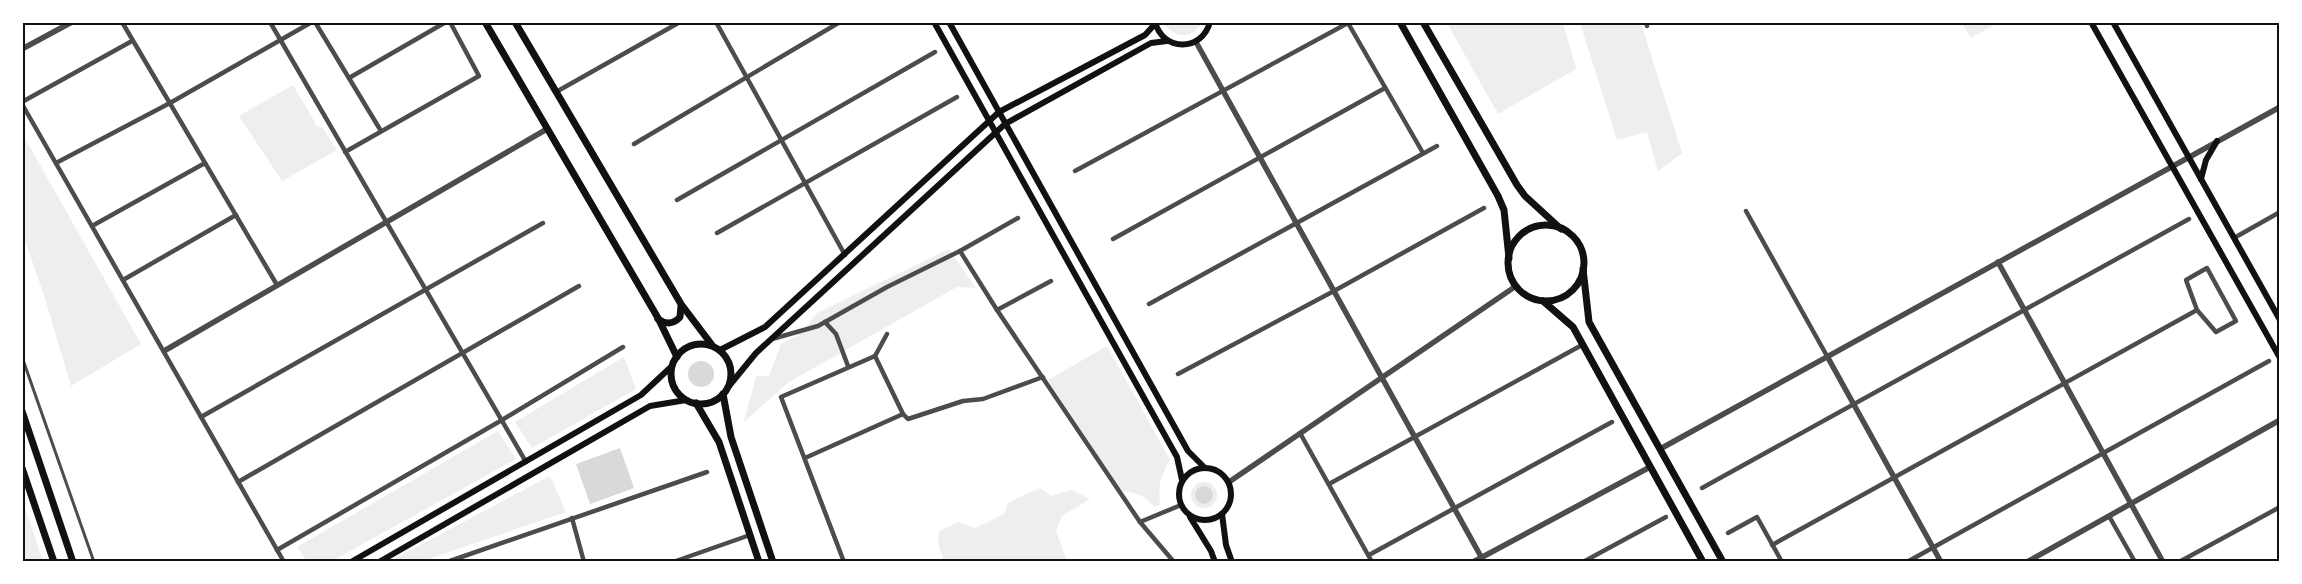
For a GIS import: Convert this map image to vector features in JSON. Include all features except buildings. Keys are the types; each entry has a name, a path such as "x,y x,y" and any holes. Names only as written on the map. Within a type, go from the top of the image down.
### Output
{"main road":[{"path":"485,22 658,318 676,357"},
{"path":"515,22 681,304 712,345 720,350 731,367 729,386"},
{"path":"934,22 1177,457 1182,480"},
{"path":"949,22 1188,451 1204,468"},
{"path":"1400,22 1498,196 1504,210 1509,258 1508,268 1516,286 1531,298 1543,301 1560,298 1568,294 1581,278 1583,269"},
{"path":"1423,22 1516,185 1525,196 1561,229"},
{"path":"2091,22 2280,358"},
{"path":"2113,22 2201,180 2278,312 2280,320"},
{"path":"720,350 765,327 999,112 1145,35 1155,23"},
{"path":"1155,23 1157,31 1167,41 1182,46 1196,42 1207,31 1211,23"},
{"path":"379,562 650,406 686,400 696,403 715,400 723,394 756,353 1005,124 1151,44 1167,41"},
{"path":"2201,180 2206,160 2217,141"},
{"path":"1509,258 1516,240 1532,228 1552,226 1570,234 1581,250 1589,322 1723,562"},
{"path":"1543,301 1572,327 1703,562"},
{"path":"658,318 665,323 674,322 682,313 681,304"},
{"path":"351,562 641,395 672,366 676,357 682,351 696,344 712,345"},
{"path":"672,366 673,385 686,400"},
{"path":"723,394 731,437 773,562"},
{"path":"696,403 719,442 759,562"},
{"path":"22,410 73,562"},
{"path":"22,468 54,562"},
{"path":"1190,516 1200,520 1210,520 1227,509 1231,499 1229,482 1219,472 1204,468 1190,472 1182,480 1178,489 1181,505 1190,516 1211,551 1215,562"},
{"path":"1222,514 1226,545 1232,562"}],"street":[{"path":"22,50 72,22"},
{"path":"122,22 277,285"},
{"path":"270,22 526,462"},
{"path":"56,163 205,84 313,22 381,131"},
{"path":"345,152 479,76 448,22 349,78"},
{"path":"556,92 680,22"},
{"path":"716,22 845,255"},
{"path":"634,144 840,22"},
{"path":"1075,171 1348,22 1423,153"},
{"path":"132,41 22,103 284,562"},
{"path":"1196,42 1482,559"},
{"path":"677,200 855,96 935,52"},
{"path":"1113,239 1385,88"},
{"path":"717,233 878,140 957,97"},
{"path":"1660,449 2280,106"},
{"path":"164,351 547,129"},
{"path":"1149,304 1438,146"},
{"path":"92,226 205,163"},
{"path":"1178,374 1334,292 1484,208"},
{"path":"1746,211 1941,562"},
{"path":"2234,238 2280,212"},
{"path":"123,280 236,215"},
{"path":"771,340 825,322 887,287 960,251 1018,218"},
{"path":"1702,488 2189,218"},
{"path":"202,417 543,223"},
{"path":"960,251 997,310 1140,522 1174,562"},
{"path":"1998,262 2163,562"},
{"path":"2207,268 2236,321 2216,332 2197,310 2186,280 2207,268"},
{"path":"997,310 1051,281"},
{"path":"238,482 579,286"},
{"path":"1229,482 1516,286"},
{"path":"1772,545 2197,310"},
{"path":"825,322 836,334 848,366"},
{"path":"844,562 781,398 848,366 875,356 887,334"},
{"path":"1329,484 1582,345"},
{"path":"277,550 502,420 623,346"},
{"path":"875,356 903,414 908,419 913,419 963,401 983,399 1042,377"},
{"path":"22,357 94,562"},
{"path":"1907,562 2268,361"},
{"path":"805,458 903,414"},
{"path":"2027,562 2280,420"},
{"path":"1369,555 1612,422"},
{"path":"1300,433 1372,562"},
{"path":"1473,562 1482,559 1650,467"},
{"path":"447,562 707,472"},
{"path":"1140,522 1181,505"},
{"path":"2180,562 2280,507"},
{"path":"2109,516 2135,562"},
{"path":"1585,560 1666,517"},
{"path":"1728,534 1757,517 1782,562"},
{"path":"572,518 584,562"},
{"path":"673,562 750,535"},
{"path":"463,556 465,562"}],"shaded area":[{"path":"1164,23 1202,23 1193,32 1183,35 1173,32"},
{"path":"1447,23 1563,23 1576,69 1498,114"},
{"path":"1580,23 1641,23 1682,153 1658,171 1647,132 1617,140"},
{"path":"1962,23 1998,23 1971,38"},
{"path":"293,85 317,126 323,128 337,150 282,181 239,116"},
{"path":"23,135 141,344 71,386 44,295 23,235"},
{"path":"949,249 976,288 957,287 789,382 744,422 756,376 769,376 781,344 802,333 817,313"},
{"path":"1107,346 1170,460 1160,482 1160,504 1155,507 1140,495 1121,491 1048,380"},
{"path":"624,357 636,389 532,448 515,422"},
{"path":"701,361 710,365 714,374 710,383 701,387 692,383 688,374 692,365"},
{"path":"498,431 516,459 332,561 307,561 297,547"},
{"path":"620,448 634,488 590,504 576,464"},
{"path":"550,476 566,512 423,561 390,561"},
{"path":"1204,482 1213,486 1217,495 1213,504 1204,508 1195,504 1191,495 1195,486"},
{"path":"1204,486 1210,489 1213,495 1210,501 1204,504 1198,501 1195,495 1198,489"},
{"path":"1040,488 1051,496 1071,490 1090,499 1062,516 1056,531 1067,561 944,561 938,544 939,531 959,522 975,528 1004,514 1009,502"},
{"path":"23,502 43,561 23,561"}]}
